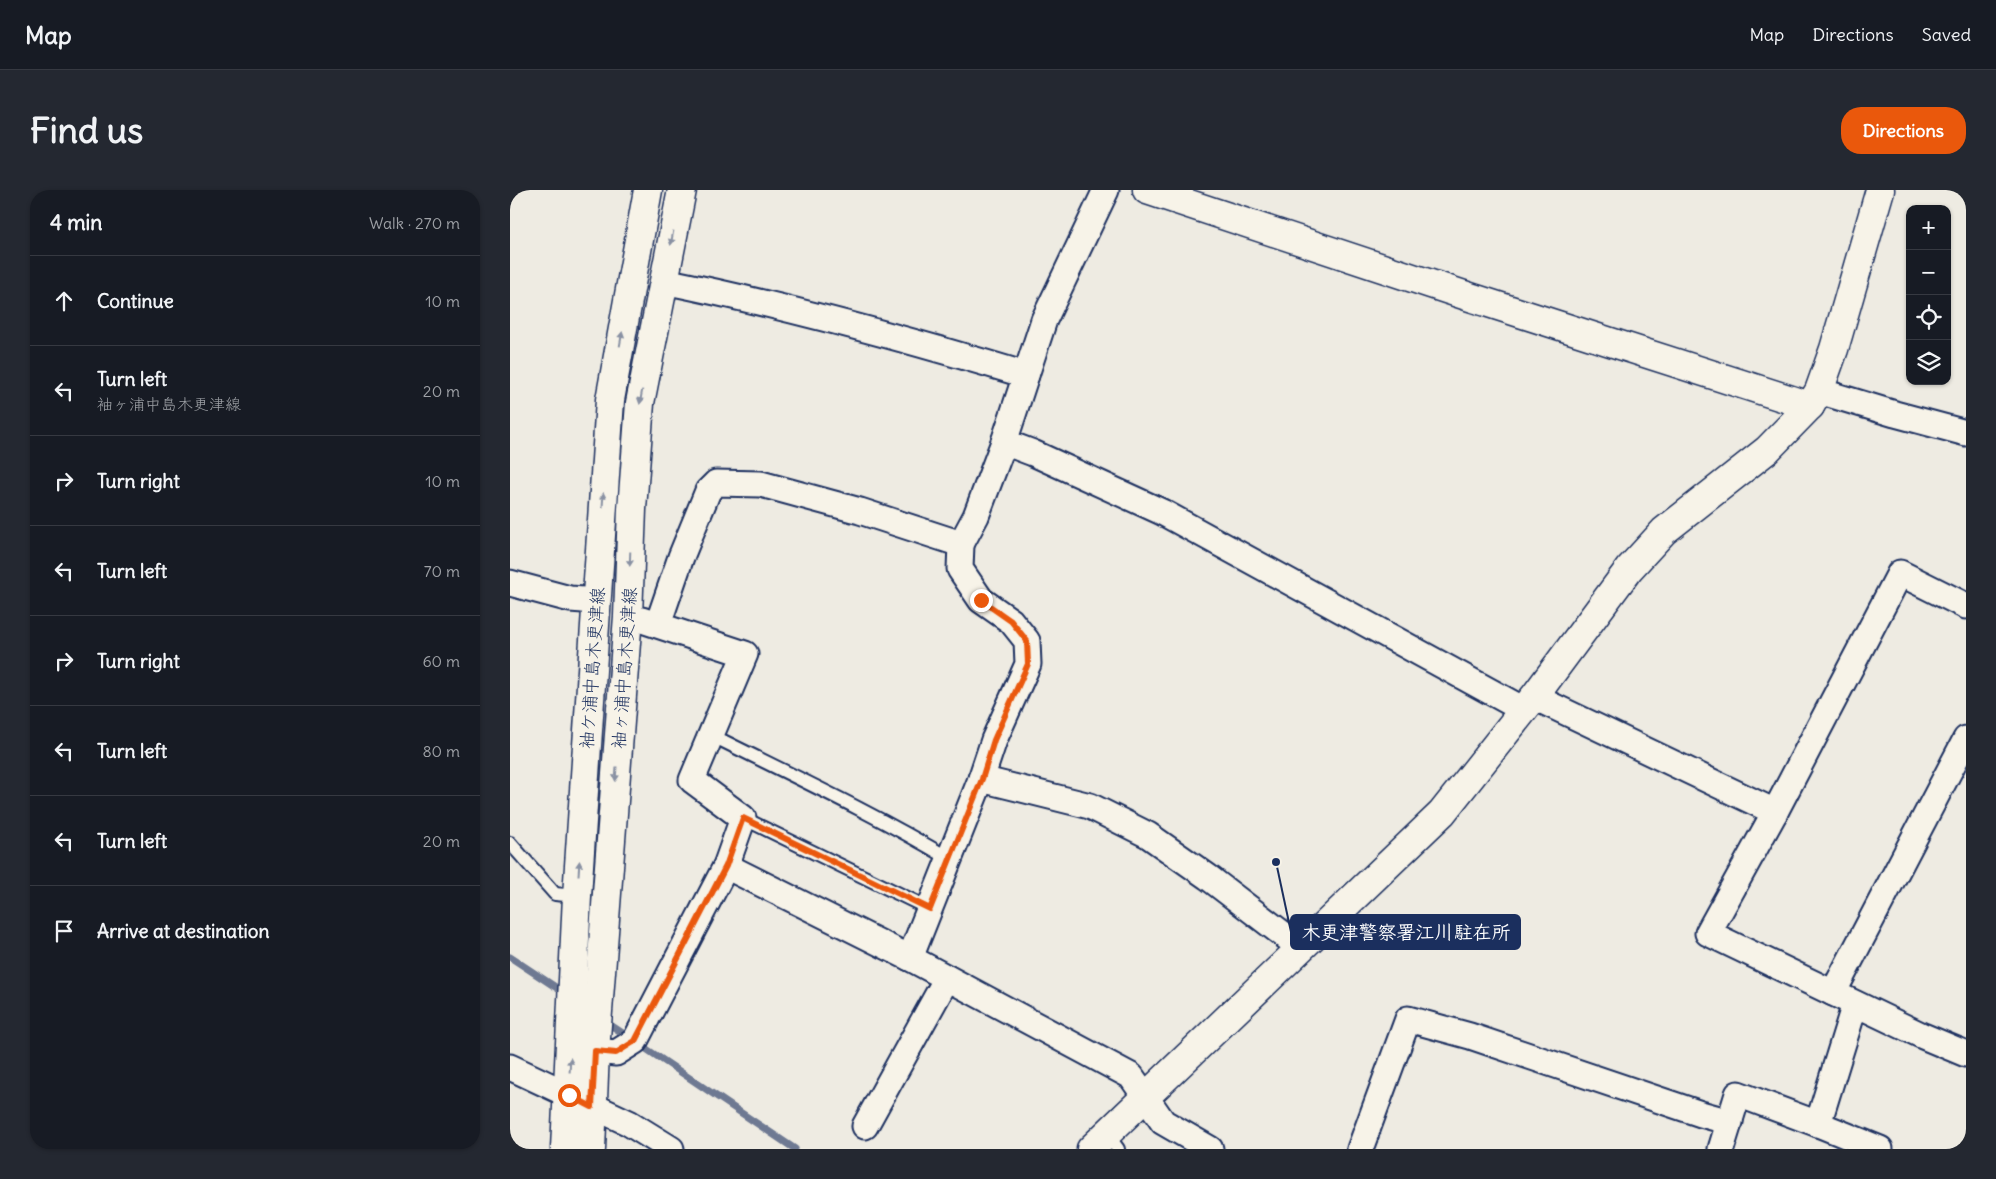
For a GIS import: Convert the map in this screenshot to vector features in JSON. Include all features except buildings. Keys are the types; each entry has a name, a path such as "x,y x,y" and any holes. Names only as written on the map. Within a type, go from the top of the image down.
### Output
{"main road":[{"name":"袖ケ浦中島木更津線","path":"565,1149 580,1101 578,896 610,400 648,190"},
{"name":"袖ヶ浦中島木更津線","path":"591,1149 580,1101 595,1051 628,616 632,509 640,403 682,190"},
{"path":"1147,190 1191,196 1480,300 1814,398"},
{"path":"1105,1144 1147,1097 1442,813 1529,704 1630,569 1664,531 1767,450 1814,398 1834,350 1880,190"}],"street":[{"path":"910,958 982,779 994,740 1028,664 1027,641 1011,621 981,600 960,569 961,544 976,516 1004,442 1044,320 1106,190"},
{"path":"664,281 735,296 908,340 1026,375"},
{"path":"1814,398 1895,414 1966,433"},
{"path":"1004,442 1033,453 1162,512 1529,704 1775,812"},
{"path":"658,624 681,557 708,491 716,483 761,484 860,511 961,544"},
{"path":"1966,606 1900,572 1775,812 1708,933 1966,1054"},
{"path":"510,583 570,599 597,601"},
{"path":"595,1051 616,1053 635,1041 726,866 743,818 692,780 745,654 658,624 628,616"},
{"path":"1818,1124 1844,998 1966,740"},
{"path":"982,779 1090,806 1148,835 1301,948"},
{"path":"726,866 910,958 1131,1076 1163,1122 1210,1149"},
{"path":"864,1126 947,978"},
{"path":"1360,1149 1408,1019 1470,1036 1701,1114 1730,1122"},
{"path":"510,1067 629,1123 671,1149"},
{"path":"1721,1149 1738,1094 1880,1149"}],"lane":[{"path":"711,735 832,794 950,859"},
{"path":"743,818 930,909"},
{"path":"510,843 555,894 578,896"}],"waterway":[{"path":"510,957 566,994"},
{"path":"603,1020 630,1038"},
{"path":"639,1044 795,1149"}],"place":[{"name":"木更津警察署江川駐在所","path":"1276,862"}],"route":[{"path":"569,1095 592,1107 595,1051 616,1053 635,1041 726,866 743,818 930,909 982,779 994,740 1028,664 1027,641 1011,621 981,600"}]}
